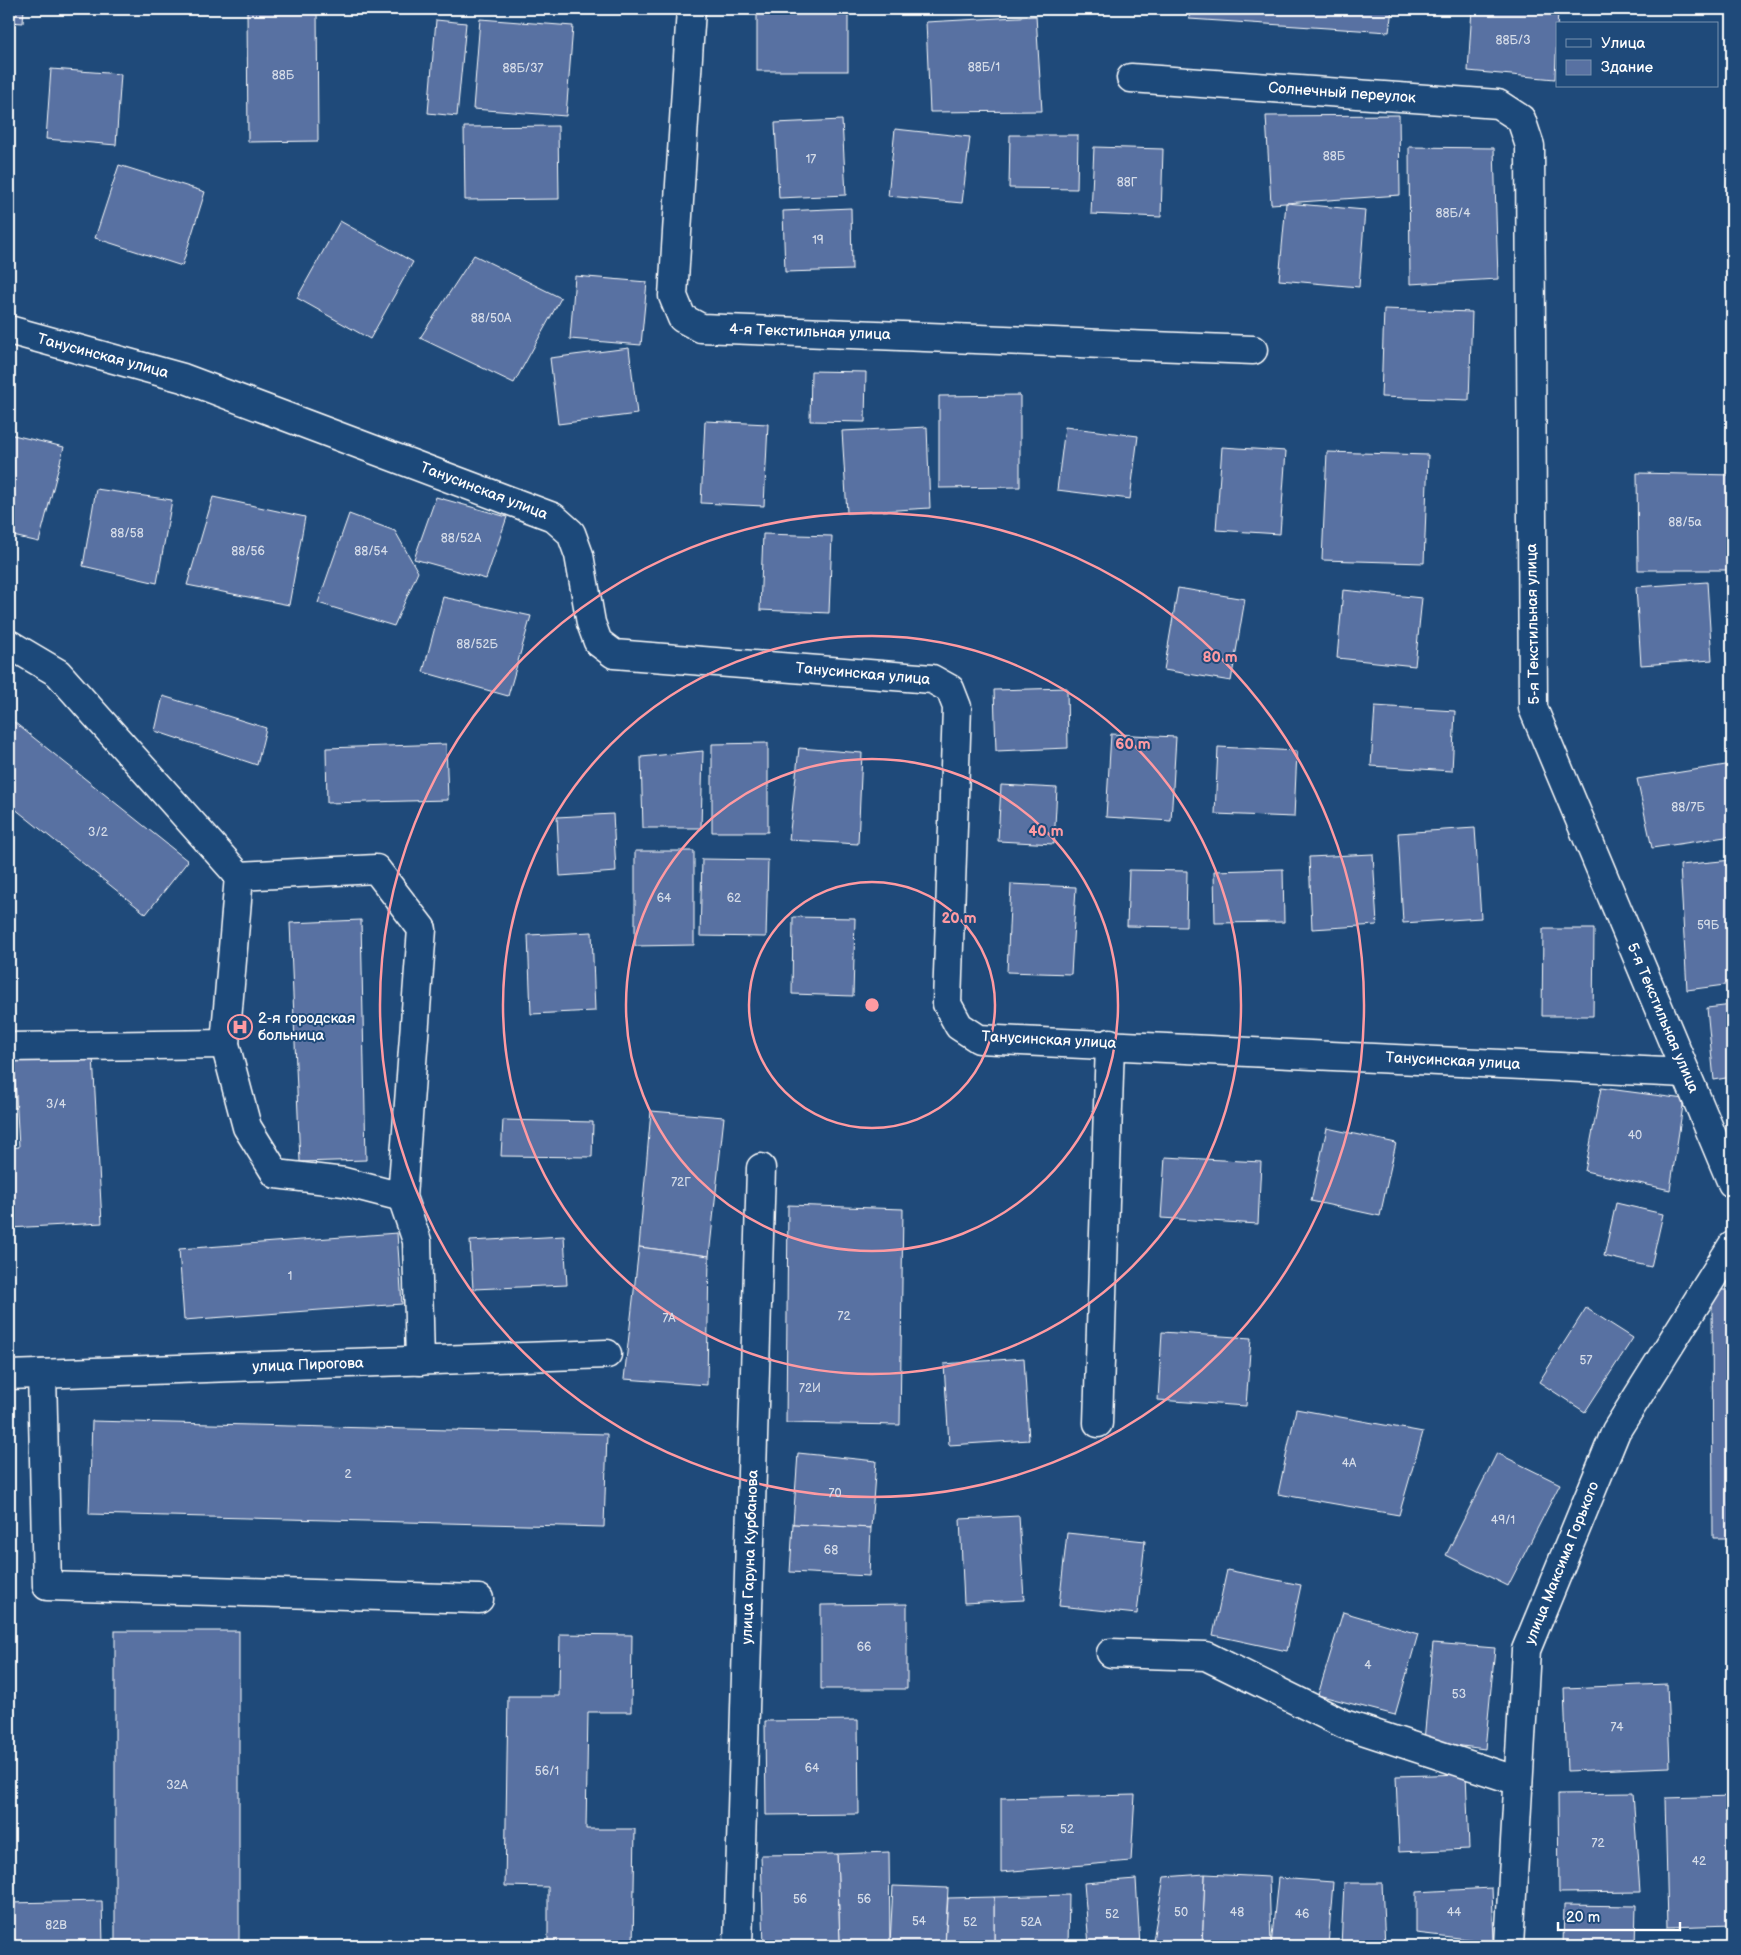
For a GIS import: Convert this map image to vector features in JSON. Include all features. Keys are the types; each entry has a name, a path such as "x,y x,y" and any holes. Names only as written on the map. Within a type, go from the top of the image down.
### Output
{"street":[{"name":"4-я Текстильная улица","path":"691,9 673,296 682,318 701,328 1253,350"},
{"name":"Солнечный переулок","path":"1132,78 1498,104 1521,120 1530,146"},
{"name":"5-я Текстильная улица","path":"1530,146 1533,708 1732,1183"},
{"name":"Танусинская улица","path":"9,330 183,378 553,517 570,532 579,555 591,624 598,642 614,654 932,679 950,689 957,707 948,1004 959,1026 979,1039 1686,1073"},
{"path":"9,644 58,673 239,876 225,1044 247,1127 276,1174 344,1182 402,1198"},
{"path":"239,876 376,869 422,930 402,1198 417,1240 420,1361"},
{"path":"9,1046 225,1044"},
{"path":"1098,1423 1110,1044"},
{"name":"улица Гаруна Курбанова","path":"738,1946 761,1168"},
{"name":"улица Максима Горького","path":"1509,1946 1526,1650 1616,1431 1732,1246"},
{"name":"улица Пирогова","path":"9,1376 607,1354"},
{"path":"42,1374 47,1586 478,1599"},
{"path":"1111,1653 1206,1656 1344,1724 1518,1781"}],"building":[{"path":"9,9 24,9 23,23 9,22"},
{"path":"247,9 317,9 318,141 248,142"},
{"path":"757,9 848,9 848,71 757,71"},
{"path":"1190,9 1392,9 1389,32 1189,19"},
{"path":"1472,9 1558,9 1555,79 1468,71"},
{"path":"1036,16 1042,111 930,112 926,22"},
{"path":"480,19 573,26 566,116 473,109"},
{"path":"436,20 466,23 457,116 428,113"},
{"path":"51,69 121,74 116,145 46,139"},
{"path":"1399,115 1400,195 1271,204 1266,116"},
{"path":"842,120 846,195 779,198 775,123"},
{"path":"558,126 559,199 465,200 464,127"},
{"path":"895,129 970,137 962,203 888,196"},
{"path":"1010,135 1078,135 1077,189 1009,188"},
{"path":"1094,147 1163,149 1161,217 1091,214"},
{"path":"1409,147 1494,148 1498,279 1410,284"},
{"path":"119,165 205,192 182,266 95,238"},
{"path":"1286,203 1365,210 1359,287 1279,280"},
{"path":"851,208 852,270 785,272 783,211"},
{"path":"340,221 413,262 370,339 297,298"},
{"path":"474,255 561,298 514,383 420,338"},
{"path":"575,276 647,282 641,345 570,339"},
{"path":"1384,309 1472,312 1469,400 1381,397"},
{"path":"629,348 637,414 558,424 550,358"},
{"path":"811,371 866,372 865,422 810,421"},
{"path":"1020,395 1020,487 939,488 939,396"},
{"path":"705,421 768,424 764,506 701,503"},
{"path":"927,427 930,508 847,513 842,431"},
{"path":"1065,427 1138,436 1130,499 1057,490"},
{"path":"9,434 64,447 39,542 9,535"},
{"path":"1222,447 1286,451 1280,534 1216,530"},
{"path":"1327,452 1428,455 1424,563 1322,560"},
{"path":"1637,473 1732,475 1732,570 1638,570"},
{"path":"96,489 172,500 157,583 83,566"},
{"path":"213,497 305,517 289,605 187,585"},
{"path":"436,497 507,517 486,579 414,559"},
{"path":"349,514 395,531 418,572 394,626 318,603"},
{"path":"763,534 832,536 829,613 760,610"},
{"path":"1707,582 1712,660 1641,665 1636,587"},
{"path":"1178,588 1245,599 1231,681 1164,670"},
{"path":"1343,590 1422,598 1415,666 1337,658"},
{"path":"443,597 531,616 508,696 423,672"},
{"path":"1067,688 1068,748 996,751 994,690"},
{"path":"163,696 266,728 257,765 155,731"},
{"path":"1375,706 1455,711 1452,771 1371,766"},
{"path":"9,718 188,861 146,914 9,804"},
{"path":"1111,734 1176,737 1171,821 1106,817"},
{"path":"768,743 768,832 712,832 712,744"},
{"path":"446,744 448,800 327,803 326,748"},
{"path":"1218,747 1297,751 1294,817 1215,814"},
{"path":"799,748 862,753 858,844 789,840"},
{"path":"703,751 701,828 643,828 641,757"},
{"path":"1732,764 1732,836 1652,848 1637,779"},
{"path":"1001,785 1057,788 1054,844 998,841"},
{"path":"613,814 616,872 560,876 557,817"},
{"path":"1475,828 1481,918 1403,923 1398,833"},
{"path":"635,851 694,851 694,945 635,946"},
{"path":"1373,854 1377,925 1312,929 1309,857"},
{"path":"702,859 768,860 766,937 700,936"},
{"path":"1732,860 1732,984 1687,990 1680,865"},
{"path":"1283,869 1284,922 1215,923 1214,871"},
{"path":"1129,870 1187,871 1186,927 1127,926"},
{"path":"1011,884 1076,887 1071,974 1007,972"},
{"path":"793,917 855,918 853,996 792,994"},
{"path":"361,920 366,1160 300,1162 290,923"},
{"path":"1543,929 1594,929 1593,1016 1542,1016"},
{"path":"592,932 595,1011 531,1014 528,935"},
{"path":"1732,1005 1732,1077 1714,1080 1707,1008"},
{"path":"93,1056 102,1223 9,1228 9,1148 19,1147 14,1060"},
{"path":"1601,1088 1684,1099 1670,1190 1585,1171"},
{"path":"651,1111 724,1117 709,1256 639,1247"},
{"path":"503,1120 593,1122 592,1157 501,1156"},
{"path":"1327,1128 1396,1143 1380,1216 1311,1201"},
{"path":"1165,1157 1261,1162 1258,1224 1161,1218"},
{"path":"1616,1203 1663,1214 1651,1267 1604,1256"},
{"path":"788,1205 903,1209 900,1425 786,1423"},
{"path":"397,1233 402,1304 184,1320 179,1249"},
{"path":"564,1236 567,1285 473,1289 470,1241"},
{"path":"639,1247 709,1256 707,1385 624,1379"},
{"path":"1712,1290 1732,1290 1732,1538 1713,1538"},
{"path":"1586,1308 1633,1338 1585,1412 1539,1382"},
{"path":"1162,1332 1251,1338 1246,1406 1158,1400"},
{"path":"1024,1358 1029,1440 949,1445 944,1364"},
{"path":"1296,1409 1423,1432 1399,1515 1278,1494"},
{"path":"92,1421 607,1434 604,1527 89,1514"},
{"path":"798,1453 876,1461 871,1528 793,1524"},
{"path":"1497,1453 1560,1484 1508,1586 1446,1555"},
{"path":"1019,1516 1024,1600 964,1603 960,1519"},
{"path":"793,1524 871,1528 869,1576 790,1572"},
{"path":"1067,1533 1145,1541 1137,1614 1059,1606"},
{"path":"1227,1570 1301,1585 1287,1651 1213,1635"},
{"path":"907,1604 907,1689 821,1689 821,1605"},
{"path":"1343,1612 1418,1634 1395,1715 1318,1695"},
{"path":"115,1631 239,1631 239,1940 115,1940"},
{"path":"560,1634 632,1635 631,1712 588,1712 586,1829 635,1829 633,1946 548,1944 548,1887 505,1886 508,1696 559,1696"},
{"path":"1433,1643 1495,1648 1485,1749 1424,1741"},
{"path":"1667,1684 1670,1767 1567,1771 1564,1688"},
{"path":"858,1720 859,1814 766,1815 765,1721"},
{"path":"1466,1774 1469,1849 1399,1852 1396,1776"},
{"path":"1633,1793 1640,1892 1559,1893 1558,1794"},
{"path":"1135,1795 1131,1861 1001,1872 1001,1798"},
{"path":"1732,1796 1732,1925 1668,1927 1665,1798"},
{"path":"889,1852 890,1944 840,1944 837,1854"},
{"path":"837,1854 840,1944 764,1946 761,1855"},
{"path":"1205,1874 1269,1877 1271,1946 1202,1946"},
{"path":"1205,1874 1202,1946 1152,1946 1164,1877"},
{"path":"1278,1878 1333,1882 1328,1946 1271,1946"},
{"path":"1136,1879 1140,1946 1089,1946 1084,1883"},
{"path":"1344,1883 1382,1883 1385,1946 1341,1946"},
{"path":"893,1886 948,1888 945,1946 890,1944"},
{"path":"1492,1888 1494,1942 1416,1933 1416,1892"},
{"path":"1069,1895 1068,1946 994,1946 994,1897"},
{"path":"994,1897 994,1946 945,1946 948,1898"},
{"path":"102,1901 103,1946 9,1946 9,1903"},
{"path":"1564,1905 1636,1906 1635,1946 1563,1946"}],"place":[{"name":"2-я городская больница","path":"240,1027"}]}
